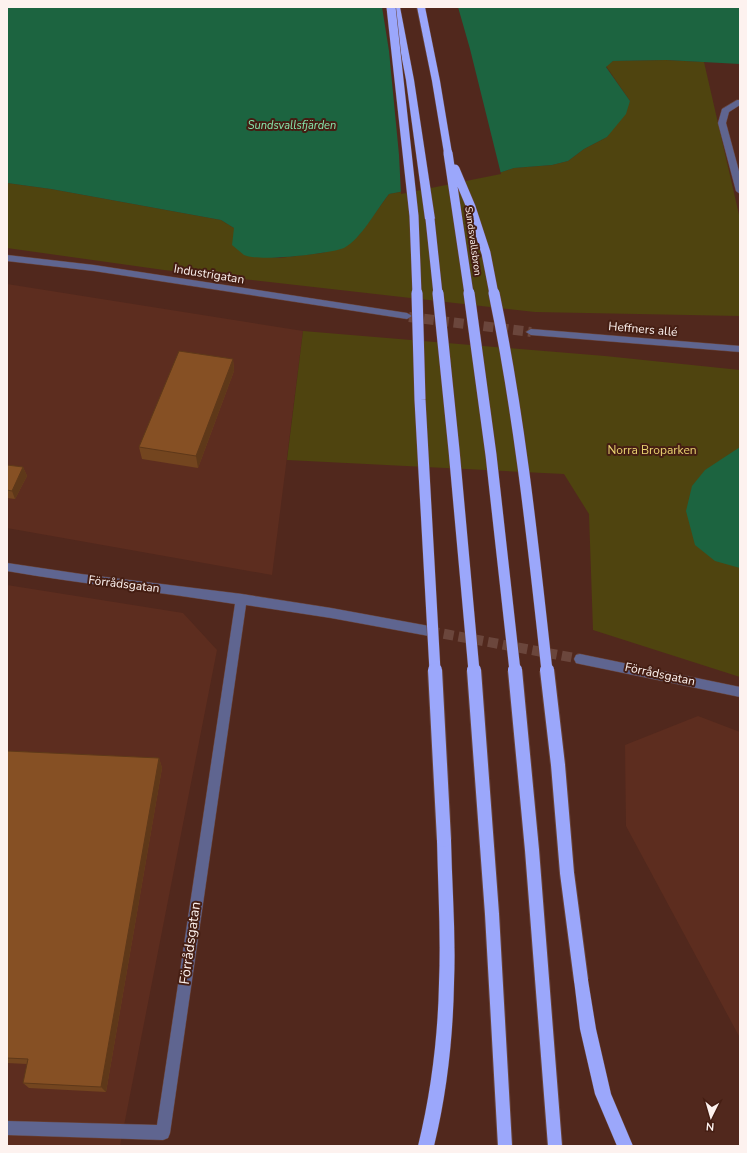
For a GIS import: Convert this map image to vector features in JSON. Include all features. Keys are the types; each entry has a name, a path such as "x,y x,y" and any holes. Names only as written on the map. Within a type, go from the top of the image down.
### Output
{"highway":[{"path":"391,7 414,216 420,400 444,840 447,982 444,1038 431,1126 426,1146"},
{"path":"396,7 410,80 430,219 457,472 480,734 506,1146"},
{"name":"Sundsvallsbron","path":"421,7 436,81 448,153 478,356 493,479 521,741 555,1146"},
{"path":"448,153 471,207 486,252 502,331 527,487 558,765 567,873 588,1029 603,1094 625,1146"}],"street":[{"path":"740,102 725,111 722,123 740,191"},
{"name":"Industrigatan","path":"7,258 94,268 407,316"},
{"name":"Heffners allé","path":"531,332 740,349"},
{"name":"Förrådsgatan","path":"7,566 81,578 331,612 429,631"},
{"name":"Förrådsgatan","path":"7,1128 162,1133 242,599"},
{"name":"Förrådsgatan","path":"580,659 740,692"}],"shaded area":[{"path":"7,284 303,331 272,575 7,528"},
{"path":"7,585 183,613 217,650 120,1146 7,1146"},
{"path":"698,716 740,732 740,1038 626,826 625,745"}],"green space":[{"path":"665,60 704,62 740,219 740,316 535,312 164,270 7,248 7,183 51,189 221,220 234,228 245,255 279,258 322,253 344,247 359,235 389,194 499,173 514,168 552,165 568,161 584,149 607,137 630,101 606,66 613,61"},
{"name":"Norra Broparken","path":"303,331 605,356 740,370 740,677 593,630 589,514 564,474 287,460"}],"water":[{"name":"Sundsvallsfjärden","path":"7,7 740,7 740,64 666,60 613,61 606,67 630,101 626,114 607,137 584,149 568,161 552,165 514,168 499,173 389,194 363,231 357,238 344,248 324,253 263,258 244,255 232,245 234,228 221,220 51,189 7,183"},
{"path":"740,447 740,568 715,561 695,545 686,511 692,486 705,470"}],"pier":[{"path":"382,7 458,7 501,174 401,194 399,155 389,51"}],"building":[{"path":"179,351 233,359 196,456 139,447"},
{"path":"7,465 23,467 12,491 7,490"},
{"path":"7,751 159,758 101,1087 23,1083 28,1059 7,1058"}],"tunnel":[{"path":"409,317 531,332"},
{"path":"429,631 580,659"}]}
